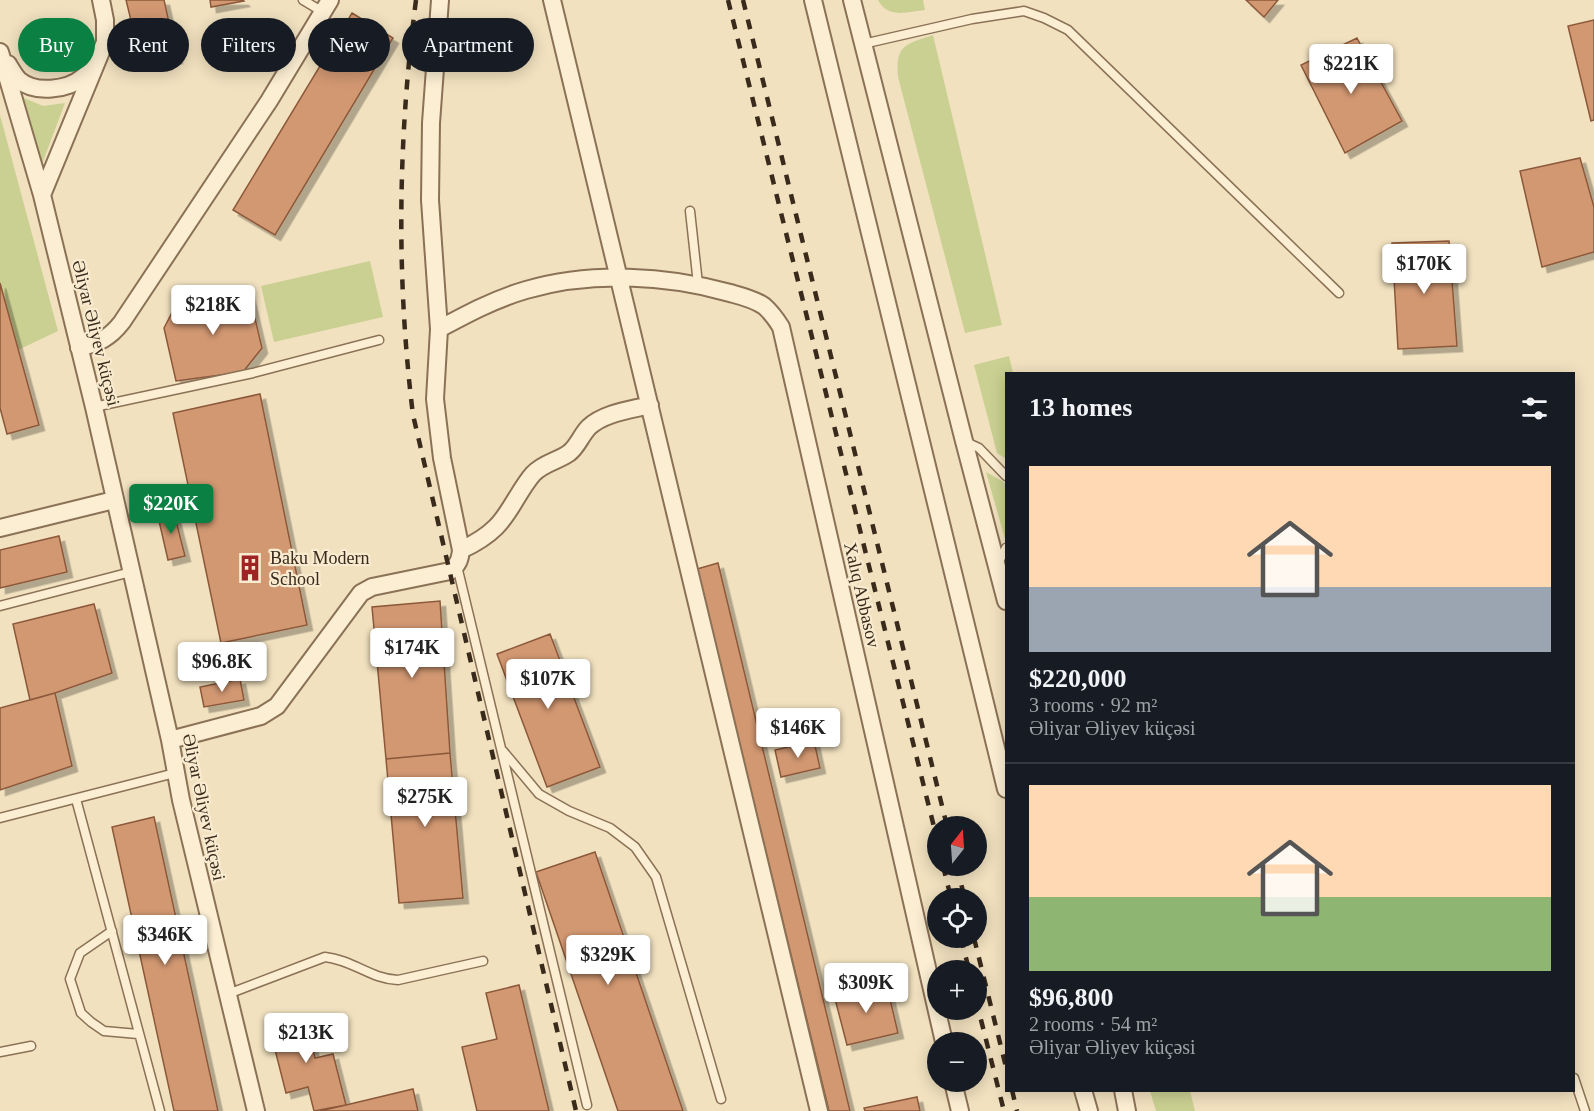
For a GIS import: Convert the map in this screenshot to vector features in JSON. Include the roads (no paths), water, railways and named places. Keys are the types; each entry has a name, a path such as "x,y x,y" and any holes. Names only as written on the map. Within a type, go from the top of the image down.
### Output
{"street":[{"path":"42,195 105,42 105,20 101,0"},
{"path":"440,0 432,123 430,201 439,329 435,399 442,458 459,558"},
{"path":"552,0 819,1111"},
{"path":"813,0 1005,785"},
{"path":"852,0 1005,596"},
{"path":"79,348 102,341 113,334 122,322 269,101 326,6"},
{"path":"0,53 19,80 35,89 54,88 73,82 82,78 96,63"},
{"name":"Əliyar Əliyev küçəsi","path":"0,53 42,195 94,407 170,740 175,773 256,1111"},
{"name":"Xalıq Abbasov","path":"439,329 498,299 528,289 572,281 619,278 698,284 748,298 762,305 774,315 781,327 942,1032"},
{"path":"170,740 261,716 277,706 361,593 372,587 450,572 459,558 498,526 521,489 543,465 567,455 576,447 587,429 598,420 650,405"},
{"path":"0,528 114,500"},
{"path":"955,1092 960,1111"},
{"path":"1084,1092 1089,1111"},
{"path":"1123,1092 1128,1111"}],"lane":[{"path":"303,0 326,6"},
{"path":"862,44 972,19 1024,11 1068,30 1339,293"},
{"path":"690,211 698,284"},
{"path":"94,407 253,373 379,340"},
{"path":"964,441 979,448 1005,475"},
{"path":"998,563 1005,550"},
{"path":"459,558 501,748 587,1105"},
{"path":"0,606 131,572"},
{"path":"501,748 539,794 569,811 610,828 635,847 656,877 721,1099"},
{"path":"0,818 175,773"},
{"path":"76,799 160,1111"},
{"path":"112,931 80,952 70,979 81,1013 91,1022 104,1031 138,1034"},
{"path":"228,994 325,957 342,959 384,979 398,980 483,961"},
{"path":"0,1052 31,1046"},
{"path":"1575,1081 1585,1111"}],"railway":[{"path":"416,0 406,104 401,208 404,311 413,415 576,1111"},
{"path":"728,0 931,816"},
{"path":"743,0 945,816"},
{"path":"946,876 948,888"},
{"path":"959,876 962,888"},
{"path":"964,948 966,960"},
{"path":"976,948 1005,1063"},
{"path":"981,1020 1004,1111"},
{"path":"1012,1092 1017,1111"}],"place":[{"name":"Baku Modern School","path":"250,568"}]}
